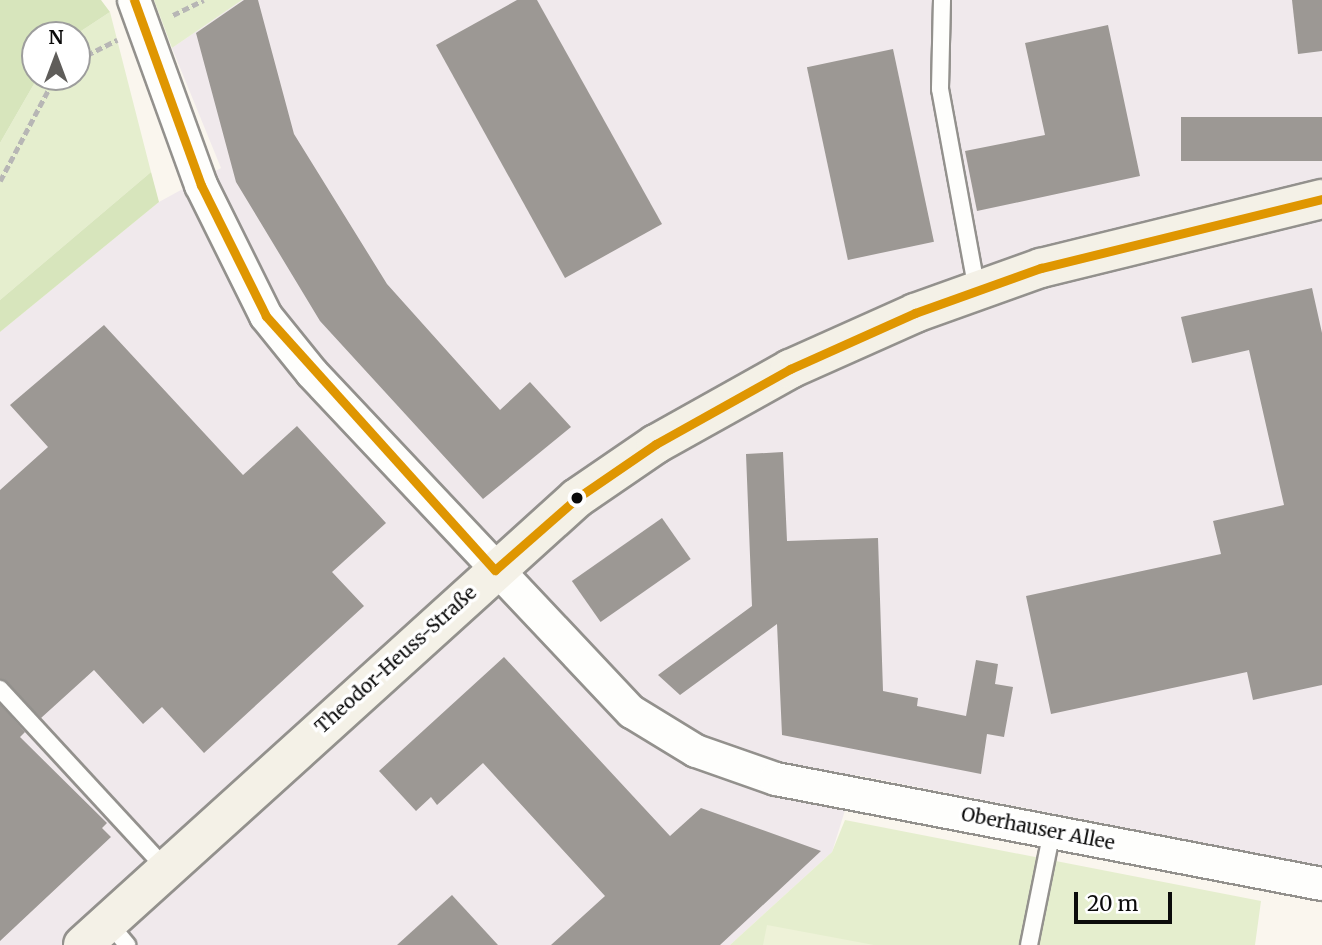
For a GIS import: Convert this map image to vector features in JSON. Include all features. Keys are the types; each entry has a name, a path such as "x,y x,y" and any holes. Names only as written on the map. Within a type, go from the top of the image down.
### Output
{"street":[{"name":"Oberhauser Allee","path":"139,14 201,185 266,316 495,570 632,712 696,751 776,779 1322,884"},
{"name":"Theodor-Heuss-Straße","path":"106,937 166,869 495,570 577,498 656,444 790,369 977,290 1041,268 1322,199"}],"lane":[{"path":"942,0 940,89 977,290"},
{"path":"0,689 166,869"},
{"path":"1029,945 1052,831"}],"path":[{"path":"91,50 139,14"},
{"path":"0,181 48,91"}],"shaded area":[{"path":"242,0 1322,0 1322,866 856,775 832,852 730,945 0,945 0,332 159,202 221,168 172,48"}],"green space":[{"path":"0,0 101,0 110,12 91,24 91,21 21,21 21,91 30,91 0,143"},
{"path":"154,0 242,0 172,48"},
{"path":"110,12 151,172 0,300 0,143 30,91 91,91 91,24"},
{"path":"151,172 159,202 0,332 0,300"},
{"path":"845,820 1261,901 1255,945 730,945 832,852"},
{"path":"767,925 874,945 763,945"}],"building":[{"path":"244,0 258,0 294,134 387,284 500,410 530,382 571,427 483,499 320,321 236,182 196,33"},
{"path":"517,0 537,0 662,224 565,278 436,45"},
{"path":"1292,0 1322,0 1322,51 1298,54"},
{"path":"1108,25 1140,176 977,211 965,151 1045,135 1025,43"},
{"path":"893,49 934,242 848,260 807,67"},
{"path":"1181,117 1322,117 1322,161 1181,161"},
{"path":"1312,288 1322,333 1322,685 1253,700 1247,672 1051,714 1026,596 1221,554 1213,521 1284,505 1249,350 1192,363 1181,317"},
{"path":"104,325 243,475 297,426 386,523 332,572 364,606 204,753 162,707 143,724 94,670 41,718 0,679 0,490 48,447 10,405"},
{"path":"783,452 787,541 878,538 883,691 918,698 917,706 966,716 976,660 998,664 995,684 1013,687 1004,737 987,734 981,774 782,735 777,624 680,695 658,675 752,606 746,454"},
{"path":"662,518 691,559 601,622 572,581"},
{"path":"504,657 670,836 701,808 821,851 720,945 551,945 605,896 483,763 437,805 431,797 416,811 379,771"},
{"path":"0,704 25,732 20,737 107,823 102,828 111,837 0,941"},
{"path":"452,895 498,945 397,945"}],"transit line":[{"path":"134,0 201,185 266,316 495,570"},
{"path":"495,570 577,498 656,444 790,369 915,313 1041,268 1322,199"}]}
